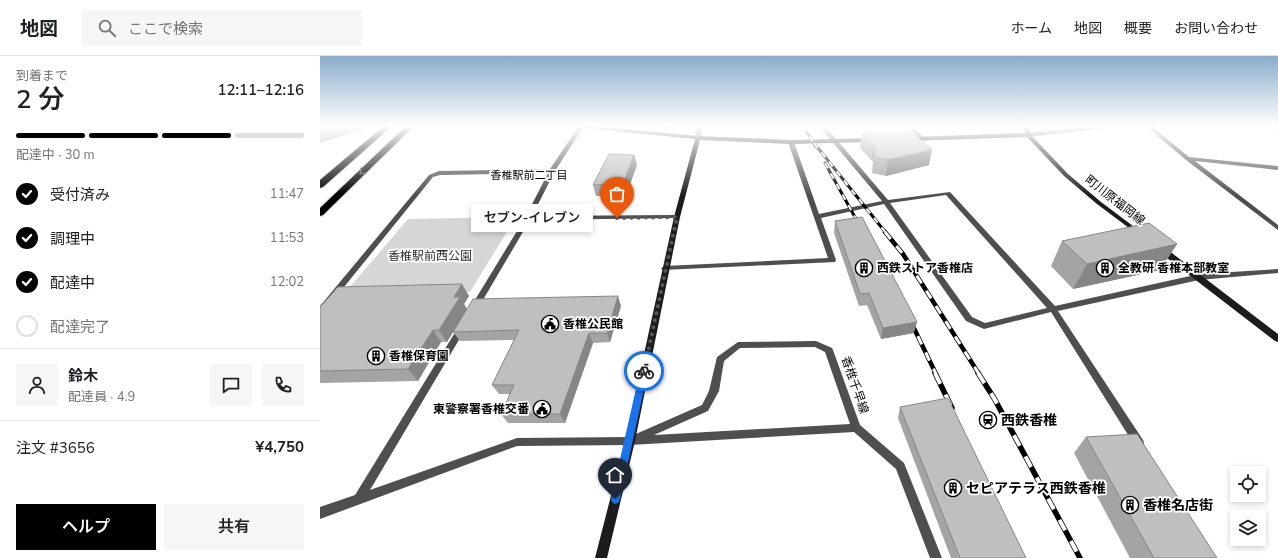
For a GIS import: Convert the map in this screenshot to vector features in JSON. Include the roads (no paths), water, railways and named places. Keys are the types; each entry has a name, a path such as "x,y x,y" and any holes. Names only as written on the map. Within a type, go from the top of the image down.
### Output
{"highway":[{"path":"320,185 361,149"},
{"path":"320,213 386,149"}],"street":[{"path":"359,498 528,218 552,171 566,149"},
{"path":"601,558 630,441 665,268 695,149"},
{"path":"665,268 832,260 794,149"},
{"path":"841,149 886,202 969,319 984,326 1053,309 1199,278 1278,271"},
{"name":"町川原福岡線","path":"1042,149 1066,175 1142,236"},
{"path":"1176,149 1278,228"},
{"path":"1188,159 1278,168"},
{"path":"320,311 431,176 439,173 552,171"},
{"path":"817,217 886,202 948,193 1053,309 1143,450"},
{"path":"528,218 677,217"},
{"path":"1155,245 1278,339"},
{"name":"香椎千早線","path":"816,344 829,350 856,428 630,441 705,408 714,391 720,359 738,345 816,344"},
{"path":"856,428 900,466 936,558"},
{"path":"320,513 517,442 630,441"}],"railway":[{"path":"819,149 886,233"},
{"path":"825,163 861,228"},
{"path":"885,232 903,254 979,374"},
{"path":"910,320 936,374"},
{"path":"935,373 952,408"},
{"path":"978,373 994,398 1080,558"}],"place":[{"name":"セブン-イレブン","path":"617,218"},
{"name":"西鉄ストア香椎店","path":"864,268"},
{"name":"全教研 香椎本部教室","path":"1105,268"},
{"name":"香椎公民館","path":"550,324"},
{"name":"香椎保育園","path":"376,356"},
{"name":"東警察署香椎交番","path":"542,409"},
{"name":"西鉄香椎","path":"988,420"},
{"name":"セピアテラス西鉄香椎","path":"953,488"},
{"name":"香椎名店街","path":"1130,505"}],"district":[{"name":"香椎駅前二丁目","path":"529,175"}],"park label":[{"name":"香椎駅前西公園","path":"430,256"}]}
